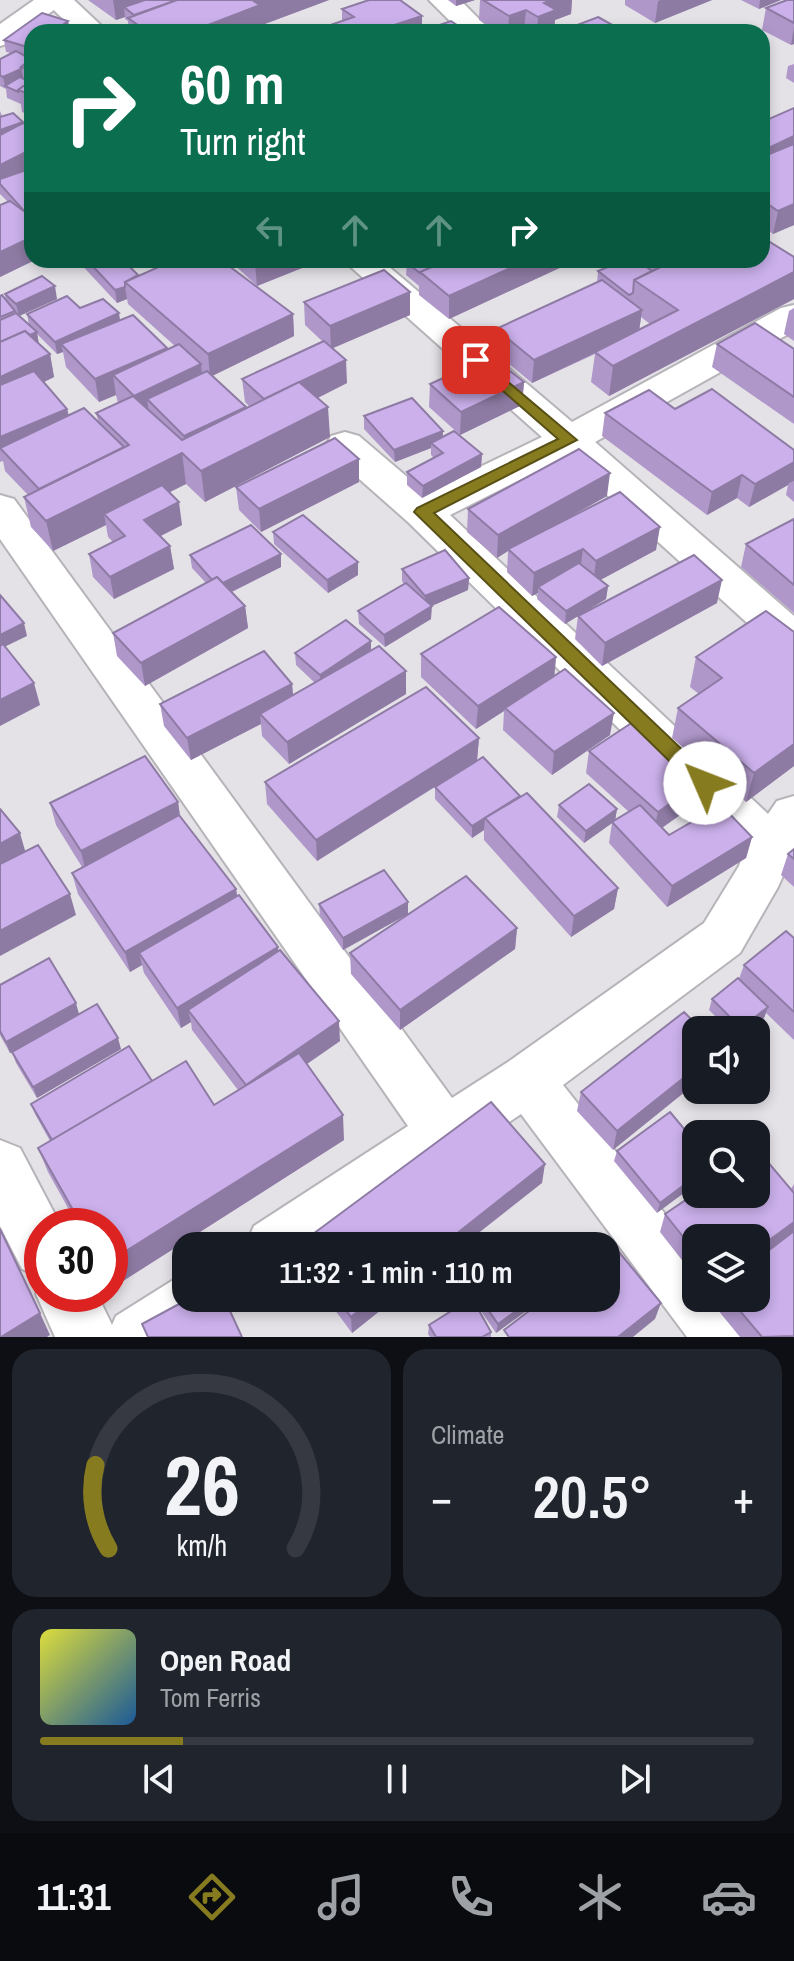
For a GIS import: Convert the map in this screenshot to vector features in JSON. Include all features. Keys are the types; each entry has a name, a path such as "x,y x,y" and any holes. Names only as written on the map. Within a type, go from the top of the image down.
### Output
{"street":[{"path":"0,37 55,0 84,24"},
{"path":"443,0 469,24"},
{"path":"369,268 569,440 794,641"},
{"path":"422,512 569,440 794,316"},
{"path":"295,1232 527,1080 722,938 761,873 782,830 345,445"},
{"path":"0,509 445,1133"},
{"path":"527,1080 724,1337"},
{"path":"0,1167 24,1214"},
{"path":"74,1312 87,1337"},
{"path":"137,1337 174,1312"}],"building":[{"path":"145,0 177,0 134,15 124,7"},
{"path":"177,0 252,0 260,5 211,24 137,24 128,18"},
{"path":"369,0 400,0 422,16 398,24 333,24 354,17 342,9"},
{"path":"483,0 552,0 544,3 556,10 538,17 526,10 509,16"},
{"path":"794,0 794,23 766,8"},
{"path":"42,13 68,21 64,24 27,24"},
{"path":"598,17 611,24 580,24"},
{"path":"24,26 24,46 4,40"},
{"path":"16,51 24,55 24,65 3,77 0,75 0,59"},
{"path":"20,77 24,79 24,86 18,92 5,86"},
{"path":"794,108 794,136 770,147 770,118"},
{"path":"13,113 23,122 0,130 0,117"},
{"path":"24,124 24,153 0,165 0,135"},
{"path":"794,144 794,204 778,211 770,206 770,154"},
{"path":"24,171 24,211 0,184 0,179"},
{"path":"10,201 24,211 24,241 0,252 0,205"},
{"path":"770,242 794,257 794,272 613,366 595,352 678,310 634,280 659,268 770,268"},
{"path":"94,268 131,268 138,275 125,282 125,287 115,290"},
{"path":"156,268 232,268 293,314 208,354 125,282"},
{"path":"414,268 431,268 420,273"},
{"path":"429,268 510,268 449,296 420,272"},
{"path":"605,268 648,268 652,271 634,280 633,293 629,295 598,271"},
{"path":"384,270 410,292 330,326 304,302"},
{"path":"42,276 55,286 16,304 5,294"},
{"path":"602,280 642,310 534,360 496,329"},
{"path":"0,296 15,311 0,317"},
{"path":"67,296 80,308 103,299 119,313 55,342 27,314"},
{"path":"16,313 37,332 30,335 25,331 0,342 0,320"},
{"path":"133,315 167,348 95,379 61,344"},
{"path":"755,323 794,349 794,397 717,344"},
{"path":"25,331 50,354 0,377 0,342"},
{"path":"324,341 346,360 264,399 242,379"},
{"path":"179,344 201,364 134,396 113,375"},
{"path":"491,356 524,382 461,412 430,384"},
{"path":"34,371 67,409 0,437 0,385"},
{"path":"207,371 246,407 184,436 147,399"},
{"path":"299,382 328,407 201,471 182,453 46,521 24,497 129,445 96,413 133,396 182,440"},
{"path":"712,389 794,450 794,462 755,484 742,475 712,492 605,413 649,390 675,409"},
{"path":"412,398 443,431 394,450 364,416"},
{"path":"84,408 124,447 39,489 0,448"},
{"path":"454,431 482,454 423,486 407,472 443,453 431,443"},
{"path":"335,438 359,459 259,509 236,487"},
{"path":"579,449 610,473 498,535 468,509"},
{"path":"162,485 179,502 144,520 170,546 110,577 89,554 125,536 104,514"},
{"path":"620,492 660,527 596,561 583,549 534,573 508,549"},
{"path":"303,515 358,562 327,580 273,532"},
{"path":"794,519 794,585 746,544"},
{"path":"251,525 281,554 223,583 217,577 212,580 190,555"},
{"path":"445,550 469,578 425,596 402,569"},
{"path":"694,555 722,580 605,643 578,616"},
{"path":"579,563 608,586 566,611 538,587"},
{"path":"217,577 245,606 141,663 113,633"},
{"path":"406,583 432,606 384,635 358,611"},
{"path":"0,595 24,623 0,635"},
{"path":"499,607 556,657 478,706 421,654"},
{"path":"766,611 794,632 794,744 754,773 678,708 722,678 696,657"},
{"path":"346,620 371,641 320,675 295,653"},
{"path":"3,644 34,683 0,700 0,646"},
{"path":"379,646 406,671 287,742 260,714"},
{"path":"264,651 292,684 187,738 160,704"},
{"path":"565,669 614,713 554,752 505,708"},
{"path":"426,687 479,738 316,840 265,782"},
{"path":"633,722 702,781 658,812 589,751"},
{"path":"145,756 178,802 81,851 50,803"},
{"path":"483,757 520,796 472,826 435,787"},
{"path":"589,784 617,809 586,831 559,805"},
{"path":"527,793 618,888 574,916 485,818"},
{"path":"640,805 669,835 721,805 752,837 672,886 612,822"},
{"path":"0,809 20,833 0,844"},
{"path":"179,815 236,889 125,952 72,873"},
{"path":"38,845 70,894 0,931 0,864"},
{"path":"384,870 408,902 343,938 319,904"},
{"path":"466,876 517,928 400,1010 350,953"},
{"path":"239,895 278,947 177,1008 139,953"},
{"path":"786,931 794,938 794,1012 744,965"},
{"path":"280,950 339,1021 246,1085 188,1010"},
{"path":"49,958 76,1003 6,1042 0,1031 0,985"},
{"path":"738,978 768,1007 756,1016 729,1016 712,999"},
{"path":"97,1004 118,1038 33,1087 12,1052"},
{"path":"684,1012 688,1016 682,1016 682,1079 617,1131 581,1092"},
{"path":"129,1046 152,1081 52,1140 31,1104"},
{"path":"299,1053 343,1115 128,1250 128,1208 72,1208 38,1148 186,1061 214,1105"},
{"path":"491,1102 545,1164 459,1232 316,1232"},
{"path":"670,1112 682,1126 682,1186 660,1203 617,1151"},
{"path":"770,1164 794,1193 794,1222 770,1240 770,1224 682,1224 682,1235 665,1214 682,1202 682,1208 770,1208"},
{"path":"0,1229 24,1279 24,1312 40,1313 0,1337"},
{"path":"794,1231 794,1336 762,1337 741,1312 770,1312 770,1249"},
{"path":"620,1253 661,1303 618,1337 509,1337 504,1330 528,1312 620,1312"},
{"path":"172,1308 172,1312 230,1312 242,1337 148,1337 142,1324"},
{"path":"450,1312 480,1312 491,1332 482,1337 436,1337 429,1325"},
{"path":"490,1312 515,1312 498,1324"}],"route":[{"path":"476,360 569,440 422,512 705,783"}]}
